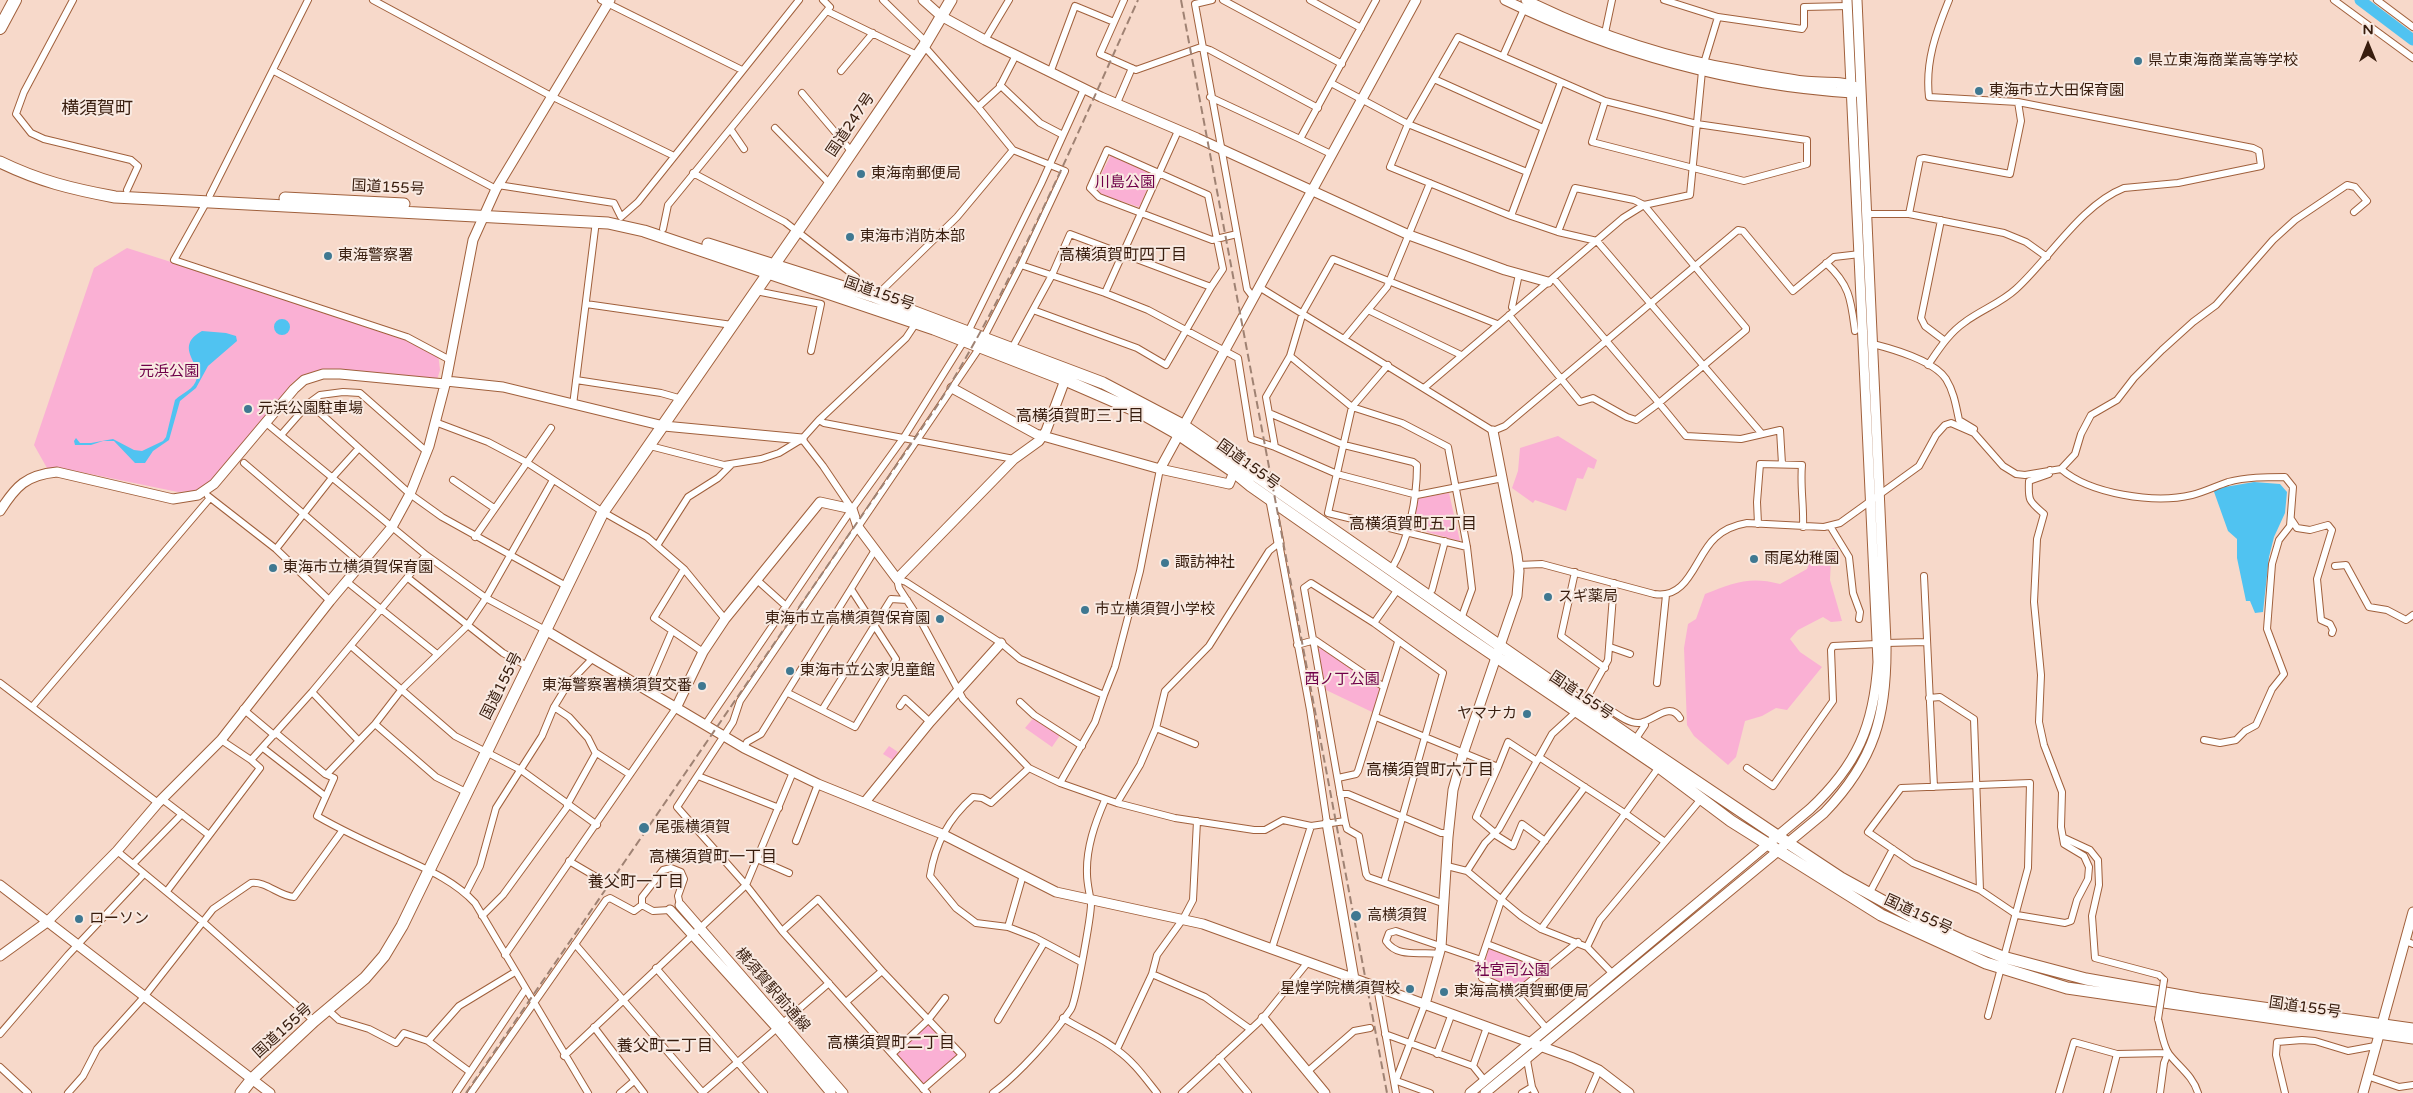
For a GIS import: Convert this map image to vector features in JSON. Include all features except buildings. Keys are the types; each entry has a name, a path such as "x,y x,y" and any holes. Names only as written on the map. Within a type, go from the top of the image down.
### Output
{"highway":[{"path":"0,28 15,0"},
{"name":"国道247号","path":"771,268 830,184 922,47 951,0"},
{"name":"国道155号","path":"0,154 25,167 79,184 209,198"},
{"name":"国道155号","path":"0,162 34,178 77,190 115,197 209,198 486,212 596,221 644,231 875,297 1181,430 1271,500 1398,589 1588,705 1635,740 1784,840 1869,894 2002,962"},
{"name":"国道155号","path":"486,212 597,214 621,217 663,229 916,323 966,337"},
{"name":"国道155号","path":"241,1093 252,1079 314,1021 365,978 384,956 402,926 604,512 771,268"},
{"name":"国道155号","path":"981,343 1011,350 1103,384 1181,430 1461,619 1499,652 1576,712 1659,768 1731,821 1881,915 2002,962 2199,1000 2380,1029 2413,1038"},
{"name":"国道155号","path":"2380,1029 2413,1029"}],"street":[{"path":"73,0 24,92 16,114 32,133 44,139 131,160 138,166 127,190"},
{"path":"308,0 209,198 174,260 407,336 450,360"},
{"path":"373,0 551,96 674,156"},
{"path":"274,71 497,187 614,203 621,217 638,202 799,0"},
{"path":"663,229 668,204 827,11 830,7 823,0"},
{"path":"782,931 818,899 882,971 962,1055 925,1091 782,931 746,885 677,807 733,722 740,701 981,343 1021,265 1065,171 1013,150 978,107 922,47 883,0"},
{"path":"923,0 941,16 1084,89 1408,235 1519,274 1550,280 1606,340 1686,436 1741,439 1780,430 1782,464"},
{"path":"985,40 1009,0"},
{"path":"1124,0 1100,54 1136,70 1201,47 1210,50 1318,108"},
{"path":"1212,0 1194,2 1210,97 1247,288 1254,298"},
{"path":"1223,0 1342,64"},
{"path":"1310,0 1361,28"},
{"path":"1300,139 1376,0"},
{"path":"1505,0 1526,2 1648,49 1748,81 1861,89"},
{"path":"1605,33 1612,0"},
{"path":"1664,0 1718,17 1802,29 1804,26 1803,3 1847,3 1870,501 1882,644"},
{"path":"1486,1093 1778,851 1784,840 1826,794 1852,761 1862,740 1876,695 1882,644 1881,492 1858,0"},
{"path":"1928,365 1945,341 1966,321 2015,290 2083,218 2102,200 2117,191 2124,188 2178,183 2261,166 2258,151 2244,146 2018,102 1929,97 1927,78 1931,50 1949,0"},
{"path":"2334,0 2413,58"},
{"path":"2377,0 2413,27"},
{"path":"1,953 47,922 117,851 160,801 221,740 243,709 392,527 410,494 427,452 446,382 473,240 497,187 606,1 742,70"},
{"path":"1060,783 1095,722 1115,667 1127,625 1160,469 1362,99 1412,1"},
{"path":"1503,56 1526,2"},
{"path":"1526,2 1604,42 1703,67"},
{"path":"1050,72 1076,6 1114,22"},
{"path":"827,11 874,33 922,47"},
{"path":"1424,388 1623,218 1644,205 1690,195 1703,67 1718,17"},
{"path":"841,70 874,33"},
{"path":"1605,101 1592,142 1744,181 1807,164 1807,140 1697,124 1605,101 1458,37 1408,124 1390,167 1511,216 1558,232 1597,241 1762,434"},
{"path":"978,107 1000,85 1016,55"},
{"path":"1117,103 1132,68"},
{"path":"1434,79 1543,128"},
{"path":"1332,82 1408,124 1527,172"},
{"path":"1511,216 1561,82"},
{"path":"1000,85 1040,123 1063,135"},
{"path":"705,725 852,509 904,438 966,337 1050,164 1084,89"},
{"path":"802,92 851,151"},
{"path":"1210,97 1331,154"},
{"path":"1909,214 1920,159 1924,158 2010,174 2021,121 2018,102"},
{"path":"776,128 830,184"},
{"path":"730,130 744,148"},
{"path":"1105,293 1178,131"},
{"path":"875,297 957,217 1013,150"},
{"path":"1033,310 1137,348 1166,365 1222,269 1216,239 1208,195 1108,150 1090,188 1100,197 1212,240 1216,239 1237,234"},
{"path":"693,174 797,231 856,277 852,290"},
{"path":"1344,340 1390,280 1430,183"},
{"path":"1518,564 1539,564 1654,594 1666,595 1681,588 1707,548 1720,534 1737,525 1758,524 1803,527 1830,526 1840,523 1919,466 1936,435 1945,425 1950,423 1958,424 1979,438 2003,466 2016,474 2025,475 2061,469 2075,454 2081,434 2091,415 2117,400 2134,378 2162,350 2193,322 2216,305 2273,240 2295,220 2347,185 2355,187 2367,201 2354,212"},
{"path":"1509,315 1580,402 1593,398 1636,420 1704,366 1746,328 1644,205 1634,200 1575,188 1558,232"},
{"path":"1867,214 1909,214 2004,233 2026,242 2046,257"},
{"path":"1940,220 1921,318 1925,326 1945,341"},
{"path":"573,405 596,221"},
{"path":"1493,431 1504,426 1738,230 1743,231 1793,291 1826,263 1840,255 1860,254"},
{"path":"1011,350 1052,274 1070,234 1212,287"},
{"path":"1275,447 1266,397 1290,356 1302,312 1333,259 1497,324"},
{"path":"1826,263 1844,282 1851,300 1855,331"},
{"path":"1021,265 1052,274 1148,310 1238,358 1251,439 1275,447 1337,474 1417,495 1503,478"},
{"path":"1512,307 1519,274"},
{"path":"1260,287 1493,431 1518,564 1517,596 1463,754 1453,790 1448,833 1445,904 1440,950 1425,1004 1395,1080"},
{"path":"756,291 821,304 811,351"},
{"path":"586,304 732,326"},
{"path":"1368,310 1461,355"},
{"path":"650,446 724,465 761,459 779,453 802,440 819,420 906,338 916,323"},
{"path":"1873,344 1895,349 1940,372 1946,380 1955,402 1959,420 1981,434 1979,438"},
{"path":"1290,356 1352,407 1402,423 1446,444 1467,547 1472,589 1461,619"},
{"path":"1388,365 1352,407 1328,513 1467,547"},
{"path":"32,707 207,495 214,484 304,380 322,374 340,374 446,382 503,387 664,426 802,440 823,466 852,509 858,526 897,579 958,692 989,728 1029,768 1060,783 1105,800 1175,818 1254,830 1265,830 1283,820 1311,826 1345,821"},
{"path":"576,380 661,393 682,399"},
{"path":"897,579 1014,459 1042,436 1065,380"},
{"path":"952,388 1042,436 1160,469 1228,484 1234,472"},
{"path":"280,435 309,403 320,395 343,392 360,393 427,452"},
{"path":"309,403 410,494 475,537 568,587"},
{"path":"1269,413 1344,445 1413,462 1417,466 1417,495 1406,532 1391,570"},
{"path":"819,420 824,423 1014,459"},
{"path":"266,422 331,479 426,555 486,598 647,689 744,748 818,784 942,834 1056,892 1183,919 1272,948 1452,1013 1540,1048 1573,1058 1599,1070 1629,1093"},
{"path":"435,422 488,442 526,462 658,544 684,569 725,619"},
{"path":"475,537 551,428"},
{"path":"276,550 331,479 360,448"},
{"path":"244,464 361,563"},
{"path":"658,544 688,497 718,478 732,464"},
{"path":"1758,524 1756,502 1759,496 1760,464 1802,465 1800,487 1804,510 1803,527"},
{"path":"2061,469 2070,477 2111,493 2158,498 2192,495 2231,481 2247,479 2285,478 2293,487 2290,526 2279,540 2272,564 2267,629 2284,674 2272,689 2256,725 2245,730 2236,740 2220,742 2204,740"},
{"path":"1988,1016 2016,915 2028,868 2030,783 1901,788 1868,832 1913,862 1980,890 2016,915 2065,923 2071,921 2077,900 2088,879 2089,867 2084,856 2066,846 2061,827 2062,792 2044,745 2039,722 2041,675 2034,602 2038,538 2044,514 2030,502 2028,495 2030,481 2049,474 2050,470"},
{"path":"0,511 24,480 43,473 57,472 173,499 207,495 276,550 330,601"},
{"path":"453,480 494,508"},
{"path":"327,774 375,724 402,689 467,626 486,598 553,480"},
{"path":"1271,500 1354,979"},
{"path":"505,955 569,861 597,825 629,774 676,708 703,652 725,619 820,502 852,509"},
{"path":"2291,519 2297,528 2310,530 2328,525 2332,530 2317,579 2321,620 2330,624 2333,630 2332,633"},
{"path":"1830,526 1849,557 1853,593 1860,612 1859,619"},
{"path":"1432,590 1445,542"},
{"path":"1117,803 1140,765 1156,728 1165,691 1209,646 1269,551 1279,544"},
{"path":"744,748 747,742 761,734 780,700 788,693 875,550"},
{"path":"251,760 382,610 426,555"},
{"path":"2335,566 2346,565 2369,607 2387,610 2406,620 2413,614"},
{"path":"684,569 654,618 703,652"},
{"path":"1575,572 1561,636 1605,668"},
{"path":"1924,576 1934,787"},
{"path":"408,578 503,653 529,667"},
{"path":"897,579 906,582 1001,643 1020,659 1104,695"},
{"path":"758,580 786,606"},
{"path":"346,581 437,654"},
{"path":"1384,882 1443,672 1398,642 1374,623 1312,583 1304,588 1347,829 1359,836 1368,877 1445,904"},
{"path":"1588,705 1605,668 1610,647 1614,583"},
{"path":"788,693 855,727 896,659 851,589"},
{"path":"1374,623 1398,589"},
{"path":"1657,684 1666,595"},
{"path":"822,710 891,599 907,600"},
{"path":"647,689 672,631"},
{"path":"1297,645 1315,640 1384,686"},
{"path":"1338,778 1356,774 1358,771 1398,642"},
{"path":"1747,768 1773,786 1834,701 1832,646 1926,642"},
{"path":"865,802 930,722 1001,643"},
{"path":"351,646 455,736 521,770 597,825"},
{"path":"1610,647 1630,654"},
{"path":"466,893 480,866 496,808 542,736 554,707 568,684 592,659"},
{"path":"0,684 209,835"},
{"path":"312,692 358,740"},
{"path":"1929,698 1940,697 1974,719 1980,890"},
{"path":"900,706 905,699 930,722"},
{"path":"1020,702 1034,715 1082,746"},
{"path":"1588,705 1599,703 1628,720 1643,722 1668,711 1677,714 1680,718"},
{"path":"554,707 575,724 588,738 596,753 629,774"},
{"path":"243,709 334,778 317,816 342,830 429,870 466,893 482,916 564,1056 588,1093"},
{"path":"1467,870 1494,833 1552,734 1576,712"},
{"path":"1376,716 1463,754 1498,767"},
{"path":"1635,740 1644,725 1643,722"},
{"path":"375,724 436,777 466,792"},
{"path":"1156,728 1195,744"},
{"path":"167,891 260,768 221,740"},
{"path":"1544,841 1522,824 1513,846 1476,817 1508,742 1585,787 1665,842"},
{"path":"263,748 325,796"},
{"path":"482,916 502,895 567,805 596,753"},
{"path":"1029,768 991,803 982,798 973,797 942,834 930,876 967,918 976,923 1008,927 1081,962"},
{"path":"1541,928 1659,768"},
{"path":"564,1056 699,927 746,885 793,772"},
{"path":"698,776 778,808"},
{"path":"796,841 818,784"},
{"path":"1547,1029 1516,993 1482,978 1481,960 1502,898 1585,787"},
{"path":"1340,794 1348,794 1441,833 1448,833"},
{"path":"1587,948 1600,920 1701,798"},
{"path":"1071,1024 1072,1008 1091,905 1087,879 1088,854 1093,833 1105,800"},
{"path":"133,864 182,814"},
{"path":"1117,1049 1152,974 1157,955 1183,919 1192,900 1198,821"},
{"path":"1272,948 1311,826"},
{"path":"68,1093 83,1076 97,1049 144,997 214,909 251,883 265,886 286,897 294,897 342,830"},
{"path":"2064,838 2090,850 2098,860 2099,885 2092,916 2095,958 2159,974 2164,980 2158,1019 2168,1053 2193,1081 2198,1093"},
{"path":"1470,1093 1768,844 1784,840"},
{"path":"1869,894 1893,849"},
{"path":"117,851 203,922 314,1021"},
{"path":"757,859 789,873"},
{"path":"569,861 598,878"},
{"path":"1447,866 1467,870 1521,916 1541,928 1578,942 1587,948 1612,974"},
{"path":"670,910 653,911 646,909 642,905 642,897 663,870 671,868 681,872 684,879 678,896 680,905"},
{"path":"0,1034 78,945 144,874"},
{"path":"1008,927 1023,875"},
{"path":"0,885 270,1093"},
{"path":"472,1093 608,898 614,899 634,912 642,905"},
{"name":"横須賀駅前通線","path":"680,905 780,1026 831,1093"},
{"name":"横須賀駅前通線","path":"670,910 843,1093"},
{"path":"2362,1093 2380,1029 2409,942 2413,912"},
{"path":"1440,950 1406,954 1391,949 1386,941 1389,933 1396,931 1440,950 1481,960"},
{"path":"1516,993 1578,942"},
{"path":"998,1020 1044,943"},
{"path":"575,944 703,1093 829,983"},
{"path":"1487,944 1547,967"},
{"path":"1182,1093 1263,1018 1308,962"},
{"path":"656,968 764,1093"},
{"path":"846,1002 882,971"},
{"path":"428,1041 459,1006 515,972"},
{"path":"1152,974 1205,997 1250,1029"},
{"path":"1377,987 1396,1093"},
{"path":"456,1093 526,990"},
{"path":"892,1054 928,1020 944,998"},
{"path":"993,1093 1008,1082 1072,1008"},
{"path":"328,1010 340,1020 369,1029 396,1043 404,1033 428,1041 470,1072"},
{"path":"1437,1054 1452,1013"},
{"path":"1063,1018 1117,1049 1132,1063 1157,1093"},
{"path":"1263,1018 1325,1093"},
{"path":"594,1027 644,1093"},
{"path":"1473,1066 1487,1027"},
{"path":"1307,1072 1354,1031 1370,1028"},
{"path":"1385,1034 1473,1066 1485,1081"},
{"path":"2285,1093 2276,1055 2277,1042 2314,1041 2348,1051 2376,1046"},
{"path":"2059,1093 2074,1042 2117,1054 2168,1053"},
{"path":"2160,1093 2164,1063 2168,1053"},
{"path":"2107,1093 2117,1054"},
{"path":"1219,1058 1248,1093"},
{"path":"1522,1093 1533,1090 1527,1060"},
{"path":"0,1067 28,1093"},
{"path":"1588,1093 1599,1070"},
{"path":"2367,1076 2399,1087 2413,1085"},
{"path":"1395,1080 1430,1093"},
{"path":"620,1093 634,1081"}],"green space":[{"name":"川島公園","path":"1111,155 1152,173 1153,176 1139,207 1102,195 1095,186"},
{"name":"元浜公園","path":"127,248 407,337 438,353 440,370 437,380 345,370 320,370 305,374 292,383 266,417 207,486 195,491 178,492 61,468 47,468 34,445 94,268"},
{"path":"1558,436 1597,460 1594,469 1588,467 1583,479 1577,478 1566,511 1535,500 1533,503 1512,488 1518,471 1520,448"},
{"path":"1449,493 1460,541 1412,528 1417,500"},
{"path":"1834,548 1840,556 1831,558 1830,580 1842,621 1831,622 1823,617 1798,630 1790,639 1800,652 1822,667 1787,710 1776,708 1762,716 1745,721 1736,757 1728,765 1694,736 1687,725 1684,648 1688,624 1696,619 1705,594 1742,582 1759,581 1780,584 1807,569 1812,556"},
{"name":"西ノ丁公園","path":"1321,647 1380,686 1375,711 1372,712 1326,690 1318,649"},
{"path":"1035,716 1061,734 1052,747 1025,728"},
{"path":"889,746 898,752 893,760 883,754"},
{"name":"社宮司公園","path":"1489,948 1541,965 1541,969 1517,989 1487,978 1484,966"},
{"path":"927,1025 957,1053 956,1056 922,1084 896,1055 896,1052"}],"water":[{"path":"282,319 288,321 290,327 288,333 282,335 276,333 274,327 276,321"},
{"path":"202,331 226,333 236,336 237,341 208,366 196,388 180,401 169,440 153,451 145,463 135,463 114,441 103,441 91,445 75,445 74,441 76,438 80,443 113,439 134,450 142,451 163,441 166,437 175,400 196,382 196,367 189,349 194,337"},
{"path":"2254,482 2280,484 2287,492 2285,513 2274,537 2269,557 2263,612 2255,613 2250,601 2246,601 2237,558 2237,539 2228,531 2213,489"}],"waterway":[{"path":"2360,0 2413,40"}],"railway":[{"path":"466,1093 937,406 966,357 1019,258 1138,0"},
{"path":"1181,0 1387,1093"}],"place":[{"name":"県立東海商業高等学校","path":"2138,61"},
{"name":"東海市立大田保育園","path":"1979,91"},
{"name":"東海南郵便局","path":"861,174"},
{"name":"東海市消防本部","path":"850,237"},
{"name":"東海警察署","path":"328,256"},
{"name":"元浜公園駐車場","path":"248,409"},
{"name":"雨尾幼稚園","path":"1754,559"},
{"name":"諏訪神社","path":"1165,563"},
{"name":"東海市立横須賀保育園","path":"273,568"},
{"name":"スギ薬局","path":"1548,597"},
{"name":"市立横須賀小学校","path":"1085,610"},
{"name":"東海市立高横須賀保育園","path":"940,619"},
{"name":"東海市立公家児童館","path":"790,671"},
{"name":"東海警察署横須賀交番","path":"702,686"},
{"name":"ヤマナカ","path":"1527,714"},
{"name":"尾張横須賀","path":"644,828"},
{"name":"高横須賀","path":"1356,916"},
{"name":"ローソン","path":"79,919"},
{"name":"星煌学院横須賀校","path":"1410,989"},
{"name":"東海高横須賀郵便局","path":"1444,992"}],"district":[{"name":"横須賀町","path":"97,109"},
{"name":"高横須賀町四丁目","path":"1123,256"},
{"name":"高横須賀町三丁目","path":"1080,417"},
{"name":"高横須賀町五丁目","path":"1413,525"},
{"name":"高横須賀町六丁目","path":"1430,771"},
{"name":"高横須賀町一丁目","path":"713,858"},
{"name":"養父町一丁目","path":"636,883"},
{"name":"高横須賀町二丁目","path":"891,1044"},
{"name":"養父町二丁目","path":"665,1047"}]}
